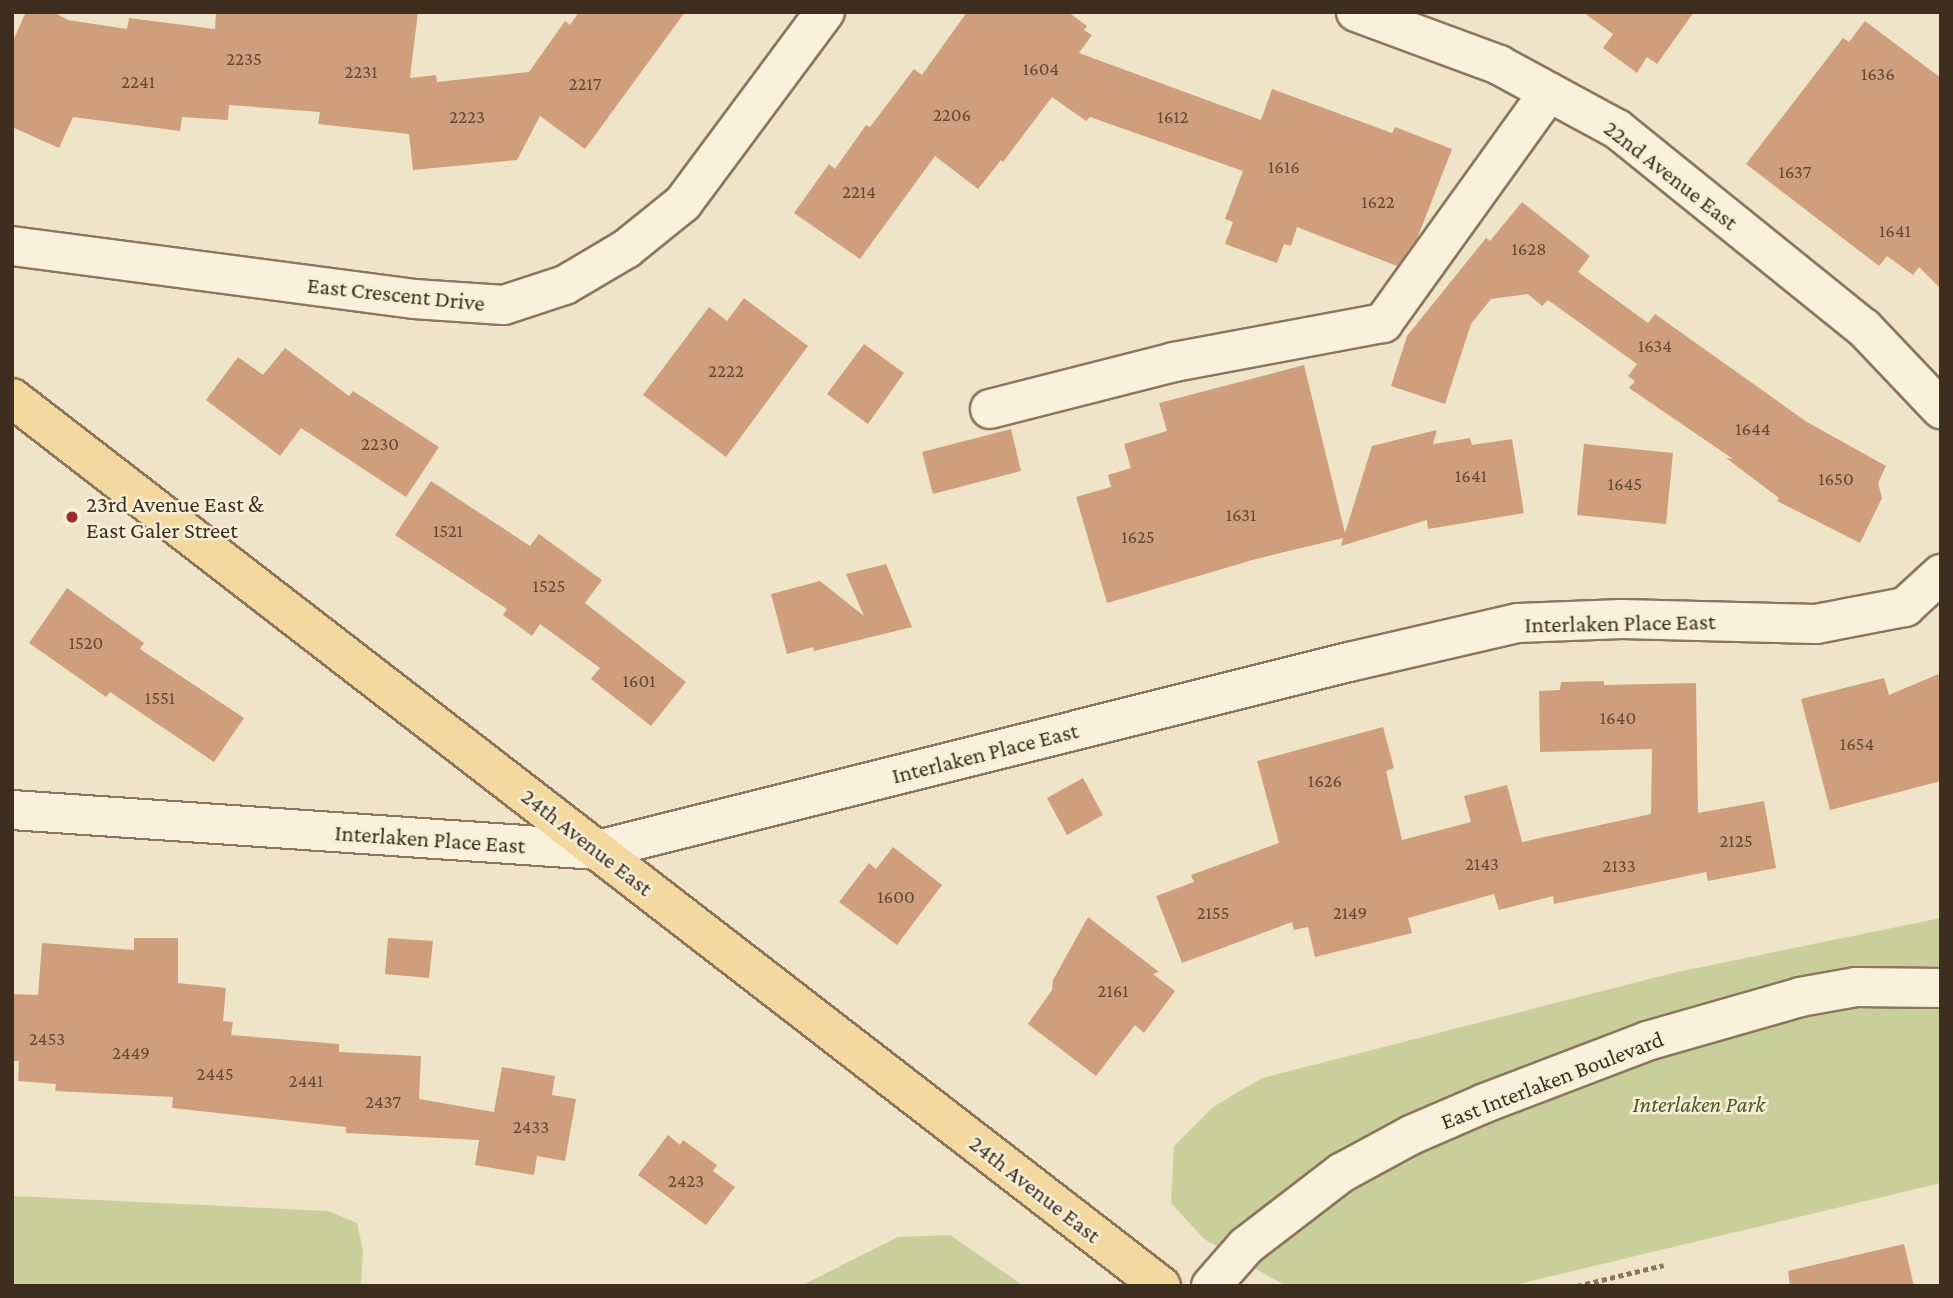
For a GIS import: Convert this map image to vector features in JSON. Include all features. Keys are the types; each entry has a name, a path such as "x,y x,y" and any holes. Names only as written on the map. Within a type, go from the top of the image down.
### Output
{"main road":[{"name":"24th Avenue East","path":"12,398 1161,1286"}],"street":[{"name":"East Crescent Drive","path":"12,246 414,299 504,305 565,285 625,249 683,203 825,12"},
{"name":"22nd Avenue East","path":"1356,12 1499,65 1617,130 1864,328 1941,409"},
{"path":"990,409 1174,362 1383,323 1549,92"},
{"name":"Interlaken Place East","path":"12,810 597,850 1349,662 1518,623 1622,619 1816,624 1905,607 1941,574"},
{"name":"East Interlaken Boulevard","path":"1211,1286 1246,1246 1341,1173 1411,1135 1485,1103 1647,1041 1800,997 1856,987 1941,988"}],"path":[{"path":"1577,1286 1664,1265"}],"green space":[{"name":"Interlaken Park","path":"1941,918 1941,1183 1510,1286 1286,1286 1204,1239 1171,1203 1174,1146 1213,1107 1262,1078 1677,972"},
{"path":"12,1196 328,1211 357,1223 363,1250 361,1286 12,1286"},
{"path":"950,1235 1024,1286 801,1286 898,1237"}],"building":[{"path":"26,12 53,12 68,20 127,29 129,18 215,29 216,12 418,12 410,78 436,75 437,82 529,72 565,21 570,25 579,12 685,12 585,149 540,116 517,160 413,170 409,134 318,124 320,112 229,105 228,120 182,117 180,131 73,117 59,148 12,127 12,43"},
{"path":"967,12 1068,12 1087,26 1084,30 1092,35 1079,53 1261,120 1272,89 1392,133 1395,127 1452,149 1417,239 1397,266 1297,227 1291,246 1284,244 1277,263 1225,244 1233,222 1225,219 1243,171 1090,117 1086,121 1052,97 1003,162 1001,160 978,189 935,156 860,259 794,213 829,164 835,169 866,125 870,127 914,69 922,75"},
{"path":"1583,12 1694,12 1657,64 1647,57 1637,73 1603,48 1613,34"},
{"path":"1865,21 1941,78 1941,289 1919,267 1913,275 1887,256 1879,266 1746,164 1843,38 1849,42"},
{"path":"1522,202 1590,256 1578,272 1648,323 1655,314 1807,422 1886,466 1878,483 1882,498 1860,543 1777,501 1779,498 1726,458 1733,459 1629,388 1635,381 1628,376 1637,364 1548,300 1542,306 1528,294 1491,299 1471,324 1445,404 1391,386 1407,336 1486,238 1490,241"},
{"path":"744,298 808,346 726,457 643,395 709,307 727,321"},
{"path":"864,344 904,373 868,424 827,394"},
{"path":"285,348 349,396 353,391 439,447 406,497 301,428 280,456 206,400 238,357 263,375"},
{"path":"1304,365 1345,533 1372,446 1437,430 1433,444 1470,438 1472,445 1512,439 1524,513 1428,529 1427,520 1341,546 1343,538 1256,559 1107,603 1076,497 1111,487 1108,475 1131,468 1124,444 1167,431 1159,403"},
{"path":"1011,429 1021,471 933,494 922,452"},
{"path":"1584,444 1673,453 1666,524 1577,515"},
{"path":"431,481 530,546 539,534 602,580 585,603 686,682 651,726 591,679 600,668 540,624 532,636 503,615 507,609 395,535"},
{"path":"886,564 912,627 814,651 813,647 787,654 771,594 820,581 864,616 846,574"},
{"path":"67,588 144,643 140,649 244,718 214,762 110,692 106,697 29,643"},
{"path":"1941,673 1941,781 1830,810 1801,699 1884,678 1889,695"},
{"path":"1604,681 1604,685 1696,683 1698,813 1764,801 1776,868 1708,881 1706,872 1554,904 1553,896 1499,910 1494,894 1408,918 1412,933 1315,957 1308,927 1294,930 1292,922 1182,963 1156,896 1194,882 1191,875 1279,843 1257,761 1383,727 1394,768 1386,771 1402,840 1471,822 1464,796 1507,785 1522,842 1651,814 1652,749 1540,752 1539,691 1560,690 1561,682"},
{"path":"1083,778 1103,815 1067,835 1047,798"},
{"path":"893,847 942,885 897,945 839,902 869,863 876,869"},
{"path":"1088,917 1159,972 1153,974 1175,991 1144,1033 1135,1025 1096,1076 1028,1024 1052,990 1053,980"},
{"path":"134,938 178,938 178,983 226,988 223,1021 233,1022 231,1035 339,1044 339,1052 421,1056 419,1099 494,1112 502,1067 555,1076 552,1095 576,1099 565,1161 537,1156 534,1175 475,1165 479,1140 346,1133 346,1127 172,1108 173,1097 55,1091 56,1084 18,1081 19,1061 12,1061 14,994 38,995 42,943 134,950"},
{"path":"388,938 433,941 429,978 385,974"},
{"path":"668,1135 680,1145 683,1140 717,1165 713,1171 735,1187 706,1225 638,1175"},
{"path":"1904,1244 1914,1286 1790,1286 1788,1271"}],"place":[{"name":"23rd Avenue East & East Galer Street","path":"72,517"}]}
